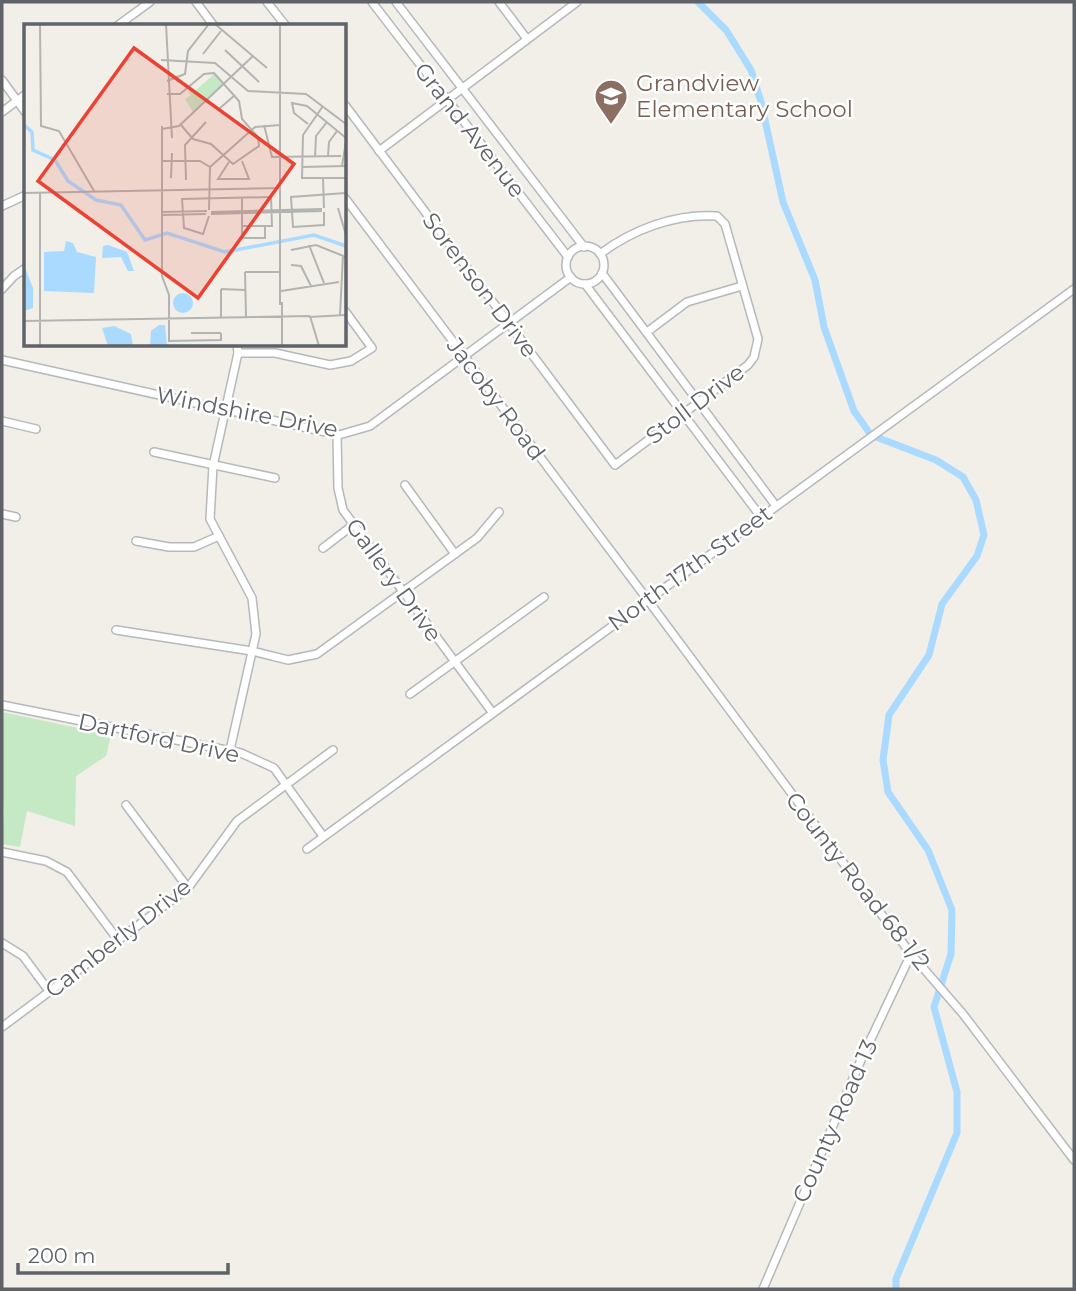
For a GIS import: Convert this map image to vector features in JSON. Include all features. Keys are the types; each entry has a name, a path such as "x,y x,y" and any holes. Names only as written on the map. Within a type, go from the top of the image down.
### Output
{"street":[{"path":"120,24 150,2"},
{"path":"196,2 212,24"},
{"path":"267,2 284,24"},
{"name":"Grand Avenue","path":"372,2 568,257"},
{"name":"Grand Avenue","path":"396,2 584,247"},
{"path":"499,2 527,39"},
{"path":"379,151 577,2"},
{"path":"2,80 24,110"},
{"path":"2,112 24,95"},
{"name":"Sorenson Drive","path":"346,106 615,465"},
{"path":"2,206 24,196"},
{"name":"Jacoby Road","path":"346,199 647,599"},
{"name":"Stoll Drive","path":"600,254 617,241 642,229 670,220 717,216 725,224 758,339 757,349 748,365 615,465"},
{"path":"593,248 600,254 603,262 602,273 597,279 585,284 571,277 567,269 568,257 576,249 593,248"},
{"path":"2,289 24,269"},
{"path":"602,273 776,506"},
{"name":"Windshire Drive","path":"2,360 337,434 370,426 571,277"},
{"path":"585,284 761,517"},
{"path":"647,332 687,302 742,286"},
{"name":"North 17th Street","path":"307,849 1074,289"},
{"path":"230,750 256,635 252,598 210,519 213,466 238,349 330,365 351,361 372,348 346,313"},
{"path":"2,421 36,429"},
{"name":"Gallery Drive","path":"337,434 338,488 343,510 492,712"},
{"path":"154,452 275,478"},
{"path":"405,485 455,554"},
{"path":"116,630 252,651 288,660 317,654 477,538 499,512"},
{"path":"2,514 16,517"},
{"path":"323,548 354,526"},
{"path":"136,541 169,547 194,547 219,536"},
{"path":"410,694 544,597"},
{"name":"County Road 68 1/2","path":"647,599 911,954 948,996 1074,1160"},
{"name":"Dartford Drive","path":"2,705 241,752 274,768 323,836"},
{"name":"Camberly Drive","path":"2,1027 188,888 237,821 333,750"},
{"path":"126,805 188,888"},
{"path":"2,852 46,861 67,872 118,940"},
{"path":"2,943 23,956 49,991"},
{"name":"County Road 13","path":"763,1289 861,1060 911,954"}],"green space":[{"path":"2,712 111,735 106,756 76,776 75,826 27,811 20,847 2,844"}],"waterway":[{"path":"698,2 726,30 751,70 761,102 783,202 815,280 824,327 854,411 871,435 936,460 963,477 976,500 984,535 977,556 942,604 929,655 889,715 883,760 888,792 928,850 952,910 951,954 934,1007 957,1092 957,1133 896,1279 896,1289"}],"place":[{"name":"Grandview Elementary School","path":"611,126"}]}
